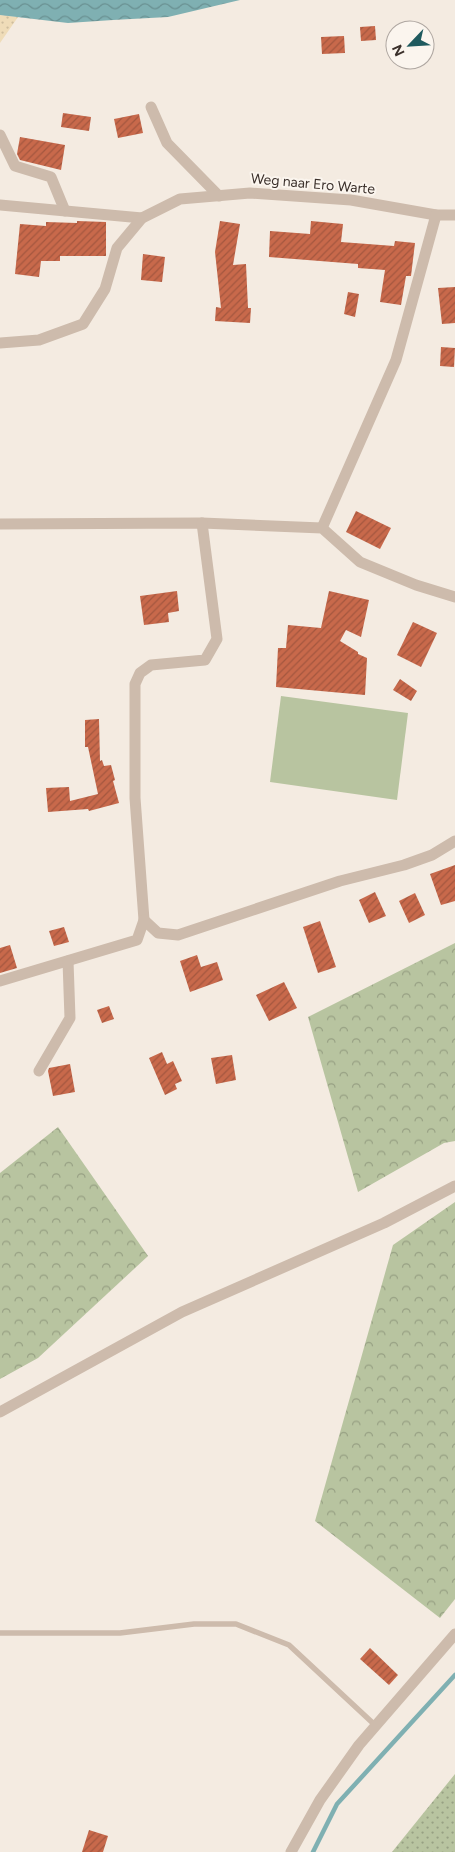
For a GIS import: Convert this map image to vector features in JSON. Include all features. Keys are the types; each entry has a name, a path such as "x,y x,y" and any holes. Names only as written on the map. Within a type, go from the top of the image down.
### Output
{"street":[{"path":"151,108 167,143 219,196"},
{"path":"0,135 15,166 51,177 65,211"},
{"name":"Weg naar Ero Warte","path":"0,343 39,340 83,324 105,289 117,248 142,218 180,199 250,193 351,200 436,214 455,215"},
{"path":"0,205 142,218"},
{"path":"322,528 396,360 436,214"},
{"path":"0,981 137,940 144,920 135,798 135,684 140,673 151,665 205,660 217,640 202,523"},
{"path":"0,524 202,523 322,528 360,562 416,585 455,597"},
{"path":"144,920 158,933 178,935 340,881 404,865 432,855 455,841"},
{"path":"39,1071 70,1018 68,960"},
{"path":"0,1412 182,1312 384,1222 455,1186"},
{"path":"291,1852 320,1800 359,1745 455,1634"}],"lane":[{"path":"0,1633 120,1633 194,1624 236,1624 289,1645 376,1726"}],"green space":[{"path":"281,696 408,713 397,800 270,782"},
{"path":"455,943 455,1141 444,1143 358,1192 308,1017"},
{"path":"58,1127 148,1256 38,1358 0,1379 0,1173"},
{"path":"455,1202 455,1599 440,1618 315,1521 393,1245"},
{"path":"455,1774 455,1852 392,1852"}],"sand":[{"path":"0,15 18,17 0,43"}],"water":[{"path":"0,0 240,0 168,17 68,23 0,15"}],"building":[{"path":"375,26 376,40 361,41 360,27"},
{"path":"344,36 345,53 322,54 321,37"},
{"path":"63,113 91,117 89,131 61,127"},
{"path":"139,114 143,133 118,138 114,119"},
{"path":"20,137 65,145 61,170 20,160 17,154"},
{"path":"77,221 106,222 106,256 60,256 60,261 41,261 39,277 15,274 20,224 46,226 46,222 77,223"},
{"path":"220,221 240,224 233,265 246,264 248,308 251,308 250,323 215,321 216,307 221,308 215,252"},
{"path":"311,221 343,224 341,242 394,246 395,241 415,243 411,276 406,276 401,305 380,302 385,270 358,268 358,264 269,257 270,231 310,234"},
{"path":"143,254 165,257 162,282 141,280"},
{"path":"455,287 455,323 442,324 438,288"},
{"path":"348,292 359,294 355,317 344,314"},
{"path":"441,347 455,348 454,367 440,366"},
{"path":"356,511 391,528 380,549 346,532"},
{"path":"177,591 179,611 168,613 169,622 144,625 140,596"},
{"path":"329,591 369,600 361,637 346,630 340,641 367,658 365,695 276,687 278,648 286,648 288,625 321,628"},
{"path":"413,622 437,633 421,667 397,655"},
{"path":"400,679 417,691 411,701 393,690"},
{"path":"99,719 100,761 102,760 104,766 111,765 119,803 89,811 88,809 48,812 46,788 69,787 70,801 98,794 88,747 85,747 85,720"},
{"path":"455,865 455,901 441,905 430,874"},
{"path":"375,892 386,916 369,923 359,900"},
{"path":"415,893 425,915 409,923 399,901"},
{"path":"320,921 336,967 318,973 303,927"},
{"path":"64,927 69,942 54,946 49,931"},
{"path":"10,945 17,968 0,973 0,948"},
{"path":"197,955 201,967 217,962 223,980 190,992 180,961"},
{"path":"284,982 297,1008 269,1021 256,995"},
{"path":"109,1006 114,1019 102,1023 97,1010"},
{"path":"162,1052 167,1064 173,1061 182,1081 175,1084 177,1089 165,1095 149,1058"},
{"path":"232,1055 236,1080 216,1084 211,1058"},
{"path":"70,1064 75,1092 53,1096 49,1068"},
{"path":"370,1648 398,1675 389,1685 360,1659"},
{"path":"89,1830 108,1836 103,1852 82,1852"}],"waterway":[{"path":"313,1852 337,1804 455,1675"}]}
